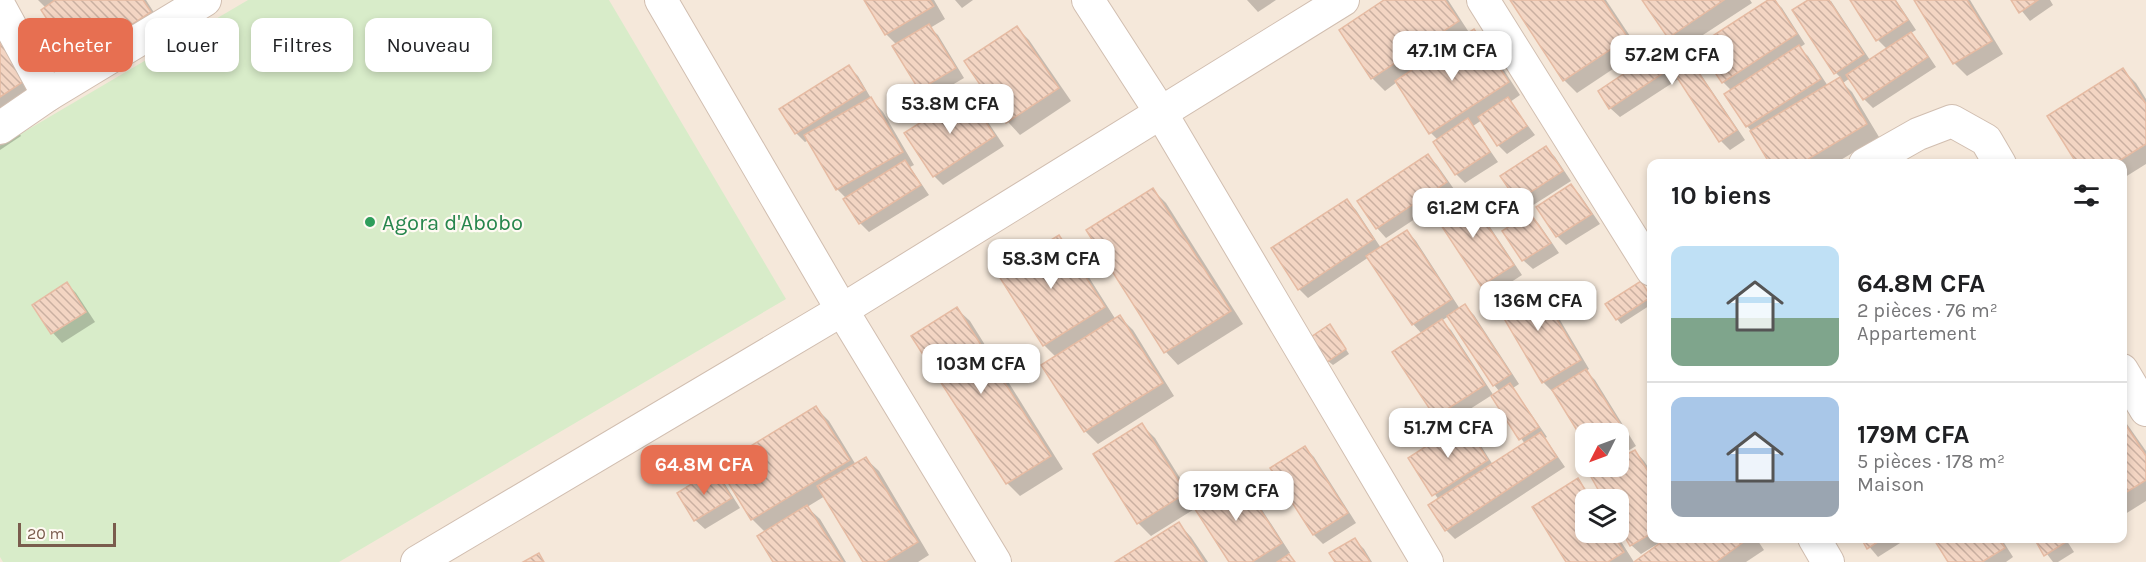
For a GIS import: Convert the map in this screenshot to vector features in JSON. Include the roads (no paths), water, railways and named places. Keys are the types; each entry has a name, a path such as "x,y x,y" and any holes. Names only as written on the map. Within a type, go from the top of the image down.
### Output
{"street":[{"path":"0,128 48,95 205,0"},
{"path":"661,0 842,310 995,562"},
{"path":"1088,0 1161,113 1427,562"},
{"path":"417,562 842,310 1343,0"},
{"path":"1484,0 1647,262"},
{"path":"0,7 48,95"},
{"path":"1874,159 1918,134 1952,121 1986,140 1997,159"},
{"path":"2127,378 2146,410"},
{"path":"1817,543 1828,562"}],"place":[{"name":"Agora d'Abobo","path":"370,222"}]}
